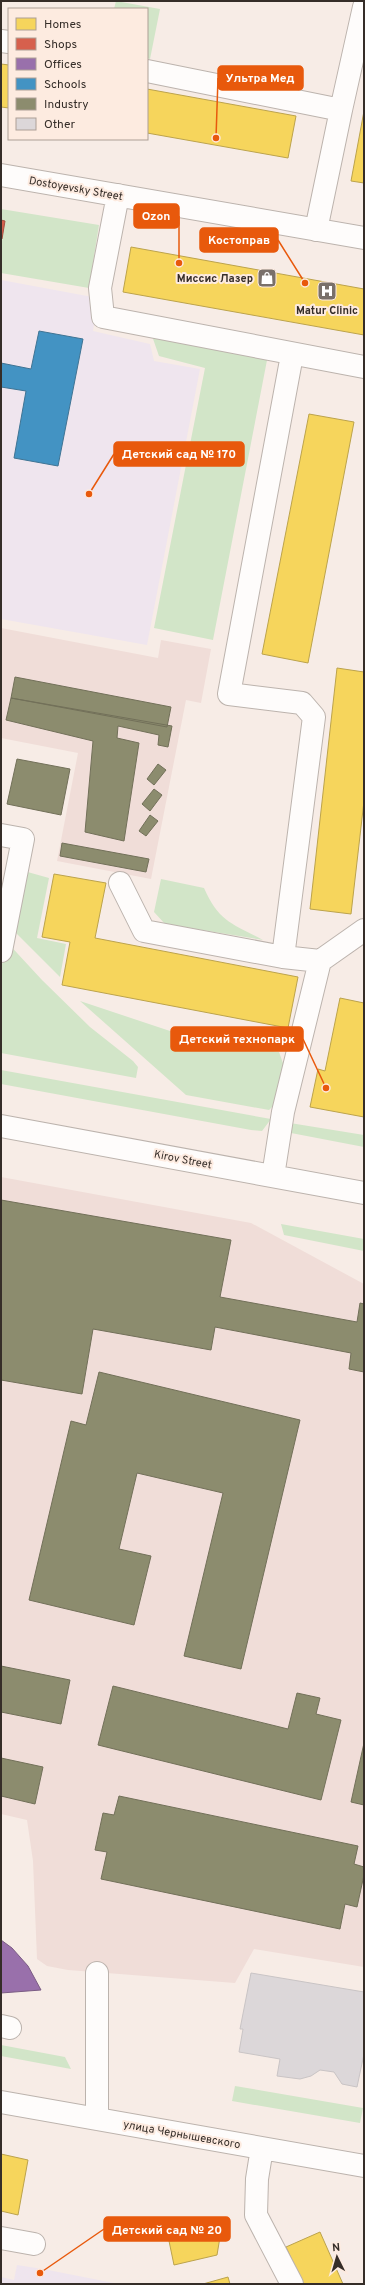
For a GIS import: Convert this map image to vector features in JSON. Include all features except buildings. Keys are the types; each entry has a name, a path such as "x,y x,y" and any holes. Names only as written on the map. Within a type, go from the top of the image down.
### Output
{"street":[{"path":"316,230 364,7"},
{"path":"148,70 341,110"},
{"name":"Dostoyevsky Street","path":"1,175 364,238"},
{"path":"118,195 100,288 103,317 292,355 364,367"},
{"path":"283,957 314,717 302,703 229,694 292,355"},
{"path":"1,835 23,839 1,951"},
{"path":"120,883 144,931 283,957 320,961 364,930"},
{"path":"274,1176 284,1112 320,961"},
{"name":"Kirov Street","path":"1,1126 364,1193"},
{"path":"97,1973 97,2119"},
{"name":"улица Чернышевского","path":"1,2102 364,2166"},
{"path":"262,2148 257,2180 256,2215 292,2284"},
{"path":"1,2238 34,2244"}],"shaded area":[{"path":"1,280 98,298 93,331 150,344 154,361 200,369 147,645 1,619"},
{"path":"1,628 158,658 161,640 211,649 201,703 186,700 151,879 57,861 78,753 1,738"},
{"path":"1,1177 251,1223 364,1284 364,1967 254,1949 235,1983 68,1970 47,1966 37,1959 33,1861 27,1820 1,1814"},
{"path":"17,2265 119,2284 1,2284 1,2277 14,2280"}],"green space":[{"path":"116,1 160,9 150,59 148,58 148,8 114,8"},
{"path":"1,209 99,225 89,288 1,273"},
{"path":"151,333 268,355 213,640 154,628 205,368 159,356"},
{"path":"24,871 49,878 37,938 66,944 60,977 11,928"},
{"path":"161,879 204,888 215,908 221,915 228,921 263,940 165,924 154,912"},
{"path":"5,940 42,980 90,1027 133,1061 138,1067 136,1078 1,1053 1,973"},
{"path":"80,1001 188,1037 279,1052 284,1066 274,1105 269,1110 186,1095"},
{"path":"1,1070 271,1119 262,1131 251,1130 1,1084"},
{"path":"290,1123 364,1135 364,1147 291,1133"},
{"path":"281,1224 364,1239 364,1251 284,1235"},
{"path":"1,2045 65,2057 71,2069 1,2056"},
{"path":"235,2086 363,2108 360,2123 232,2101"}],"place":[{"name":"Ультра Мед","path":"216,138"},
{"name":"Ozon","path":"179,263"},
{"name":"Миссис Лазер","path":"267,278"},
{"name":"Костоправ","path":"305,283"},
{"name":"Matur Clinic","path":"327,291"},
{"name":"Детский сад № 170","path":"89,494"},
{"name":"Детский технопарк","path":"326,1088"},
{"name":"Детский сад № 20","path":"40,2273"}]}
